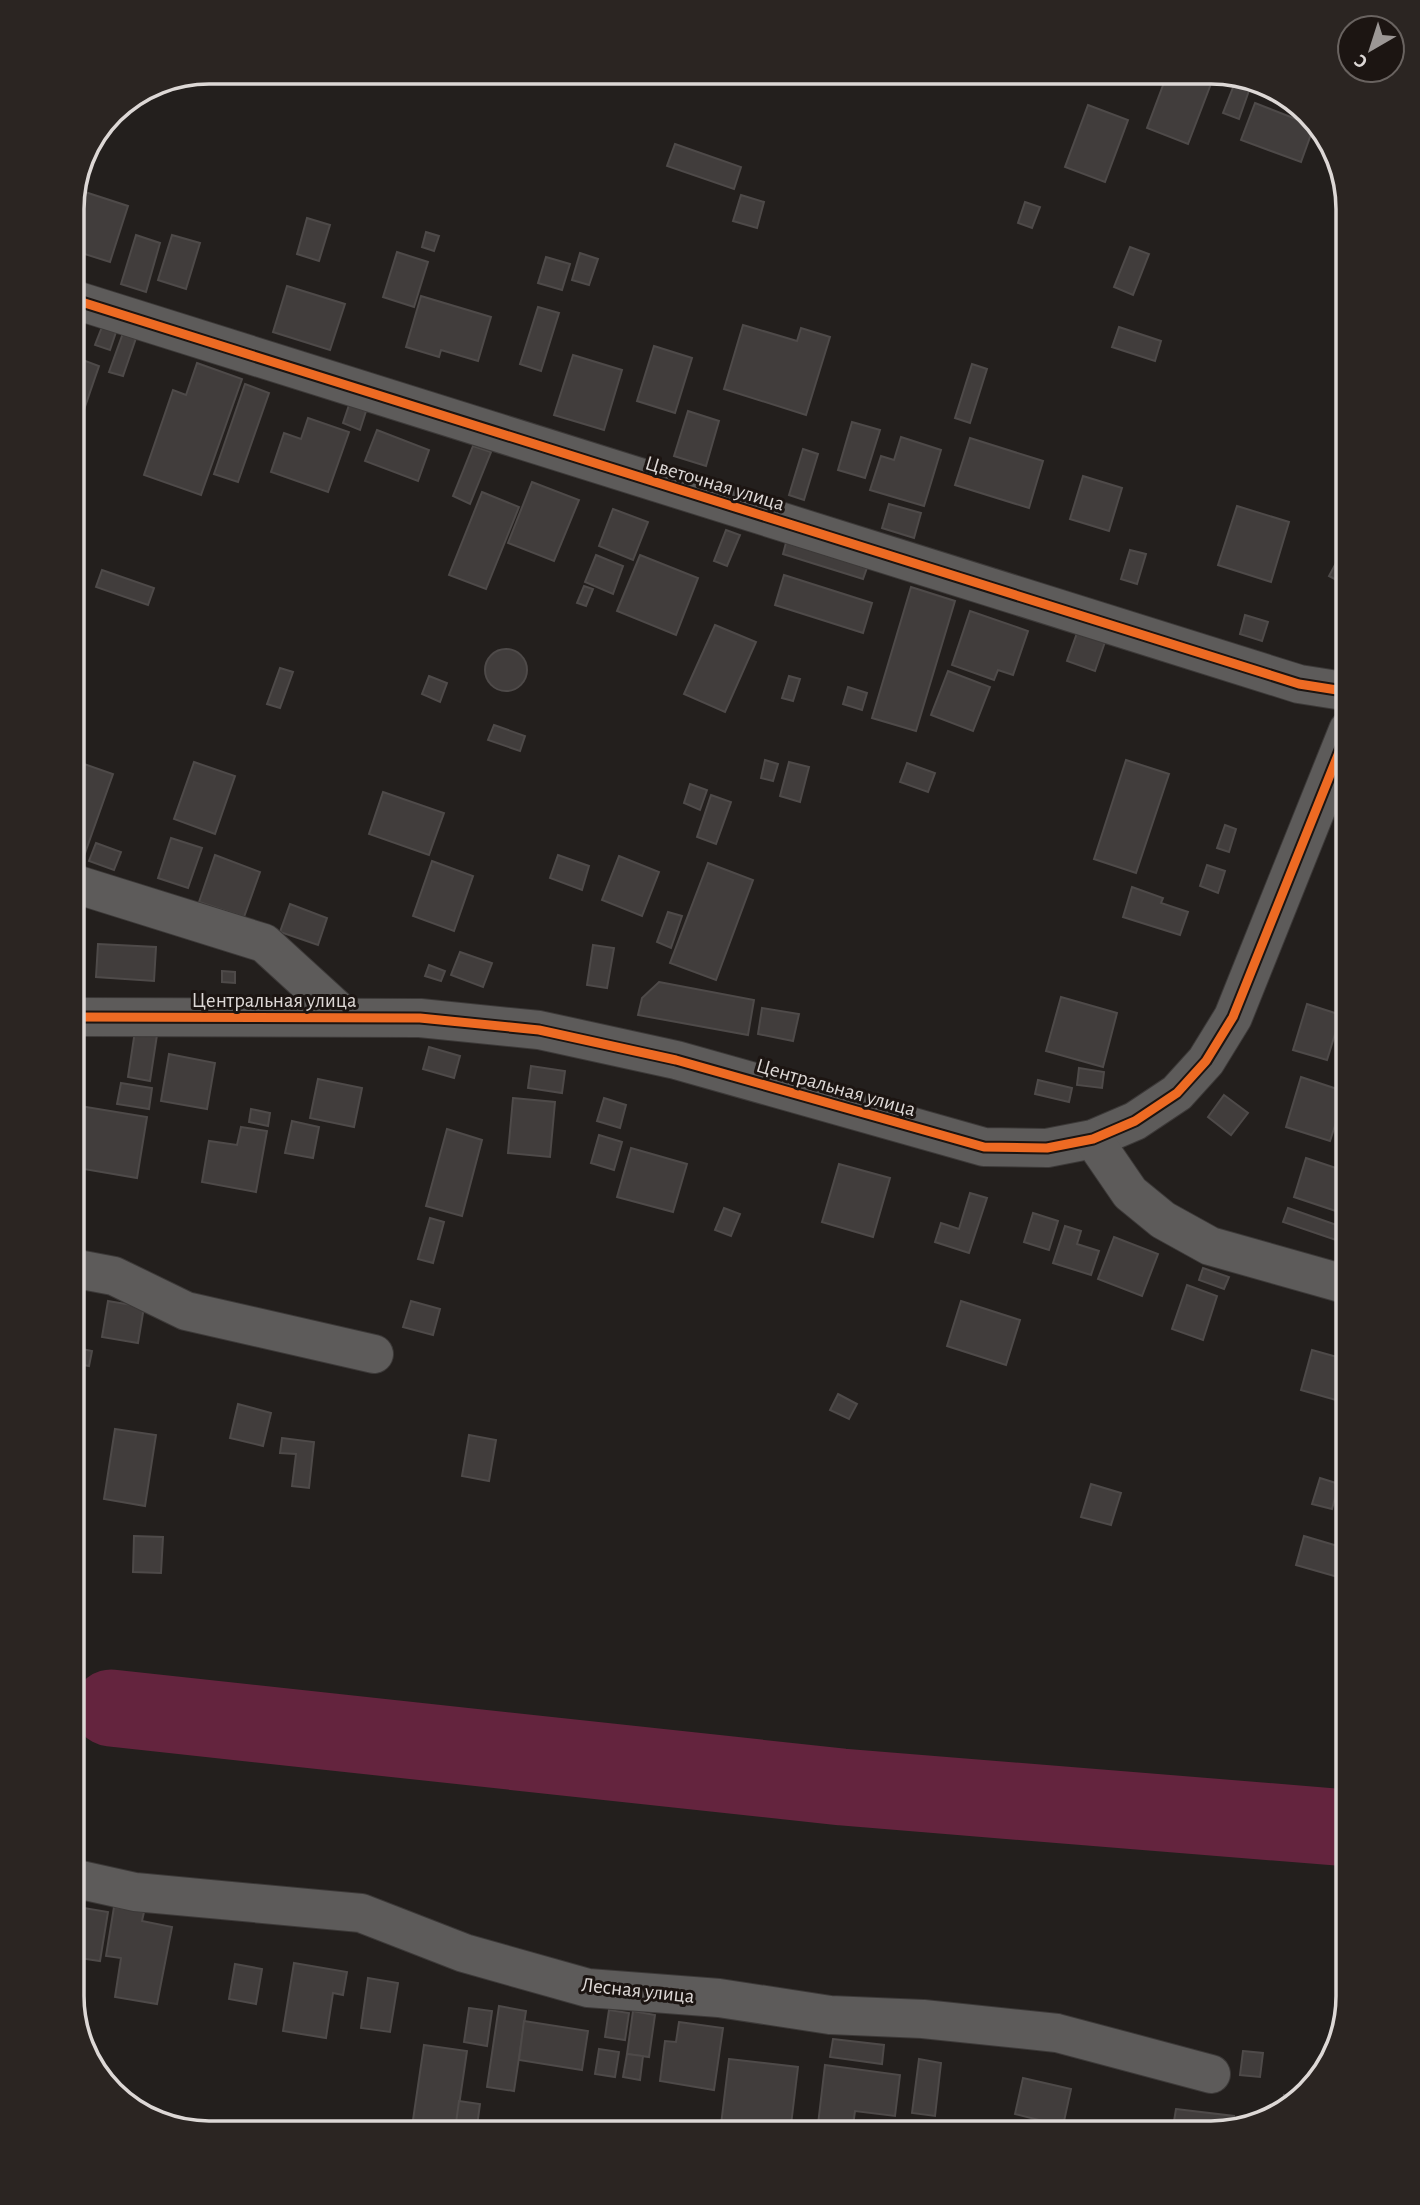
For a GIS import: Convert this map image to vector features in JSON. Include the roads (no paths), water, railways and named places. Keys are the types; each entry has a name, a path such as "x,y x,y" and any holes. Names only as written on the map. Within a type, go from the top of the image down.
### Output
{"street":[{"name":"Цветочная улица","path":"84,303 1299,684 1336,690"},
{"name":"Центральная улица","path":"84,1017 420,1018 538,1030 676,1060 984,1147 1047,1148 1093,1139 1135,1121 1177,1093 1206,1061 1233,1017 1336,760"},
{"path":"84,887 264,943 345,1017"},
{"path":"1093,1139 1130,1192 1175,1226 1210,1246 1336,1282"},
{"path":"84,1270 114,1276 186,1311 374,1354"},
{"name":"Лесная улица","path":"84,1881 135,1892 361,1913 464,1953 588,1988 719,1998 830,2015 923,2019 1056,2033 1211,2074"}],"waterway":[{"path":"111,1708 842,1787 1336,1827"}]}
